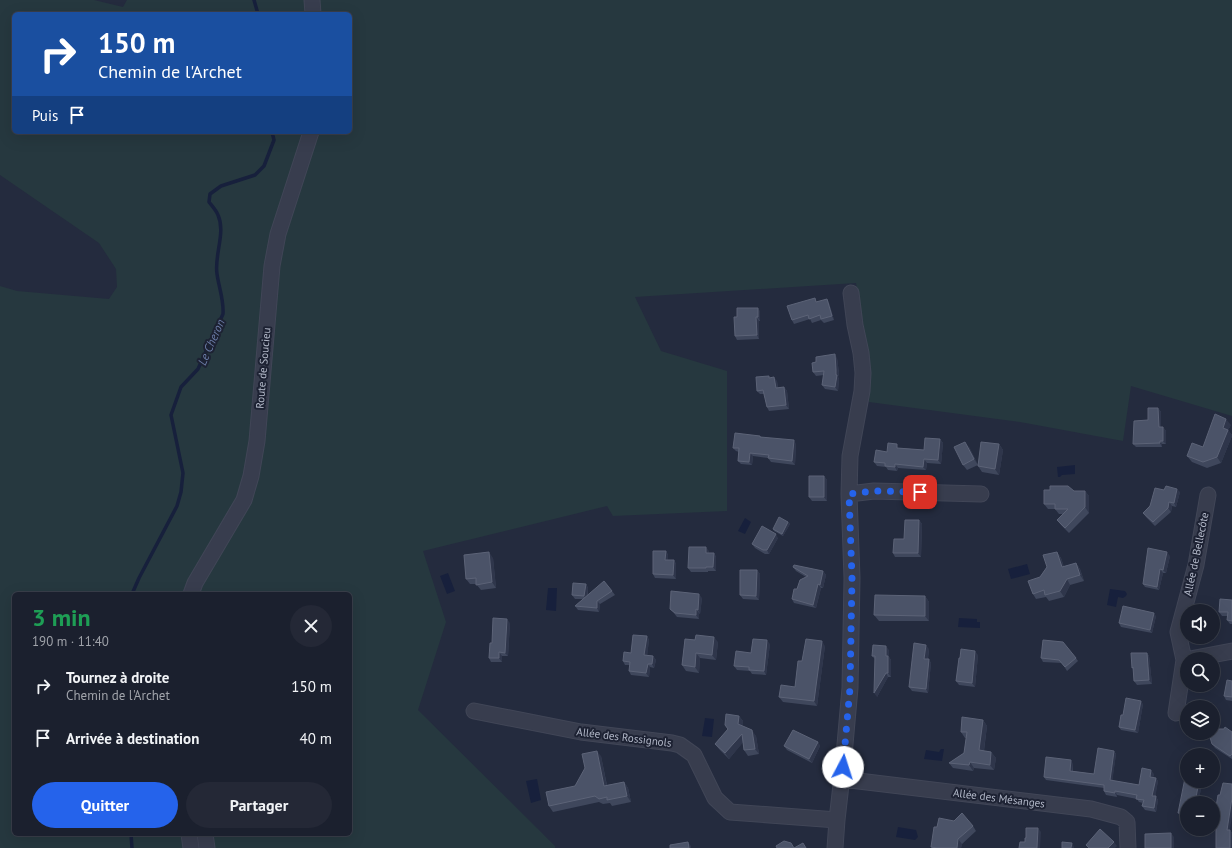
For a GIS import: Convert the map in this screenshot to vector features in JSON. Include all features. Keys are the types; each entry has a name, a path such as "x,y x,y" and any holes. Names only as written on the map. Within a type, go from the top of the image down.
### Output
{"street":[{"path":"312,0 313,12"},
{"name":"Route de Soucieu","path":"192,592 195,583 244,500 251,476 257,441 272,266 278,234 310,134"},
{"path":"835,848 836,820 842,779 850,688 852,578 849,494 850,456 862,391 863,374 861,353 854,325 850,293"},
{"path":"849,494 874,491 981,494"},
{"name":"Allée de Bellecôte","path":"1185,652 1178,632 1196,565 1208,495"},
{"path":"1220,653 1232,651"},
{"name":"Allée de Bellecôte","path":"1176,713 1180,692"},
{"name":"Allée des Rossignols","path":"474,711 581,732 680,745 694,755 715,798 730,812 836,820"},
{"name":"Allée des Mésanges","path":"842,779 1099,811 1121,817 1127,822 1128,848"},
{"path":"189,836 191,848"},
{"path":"205,836 207,848"}],"shaded area":[{"path":"0,0 94,0 123,7 127,0 1232,0 1232,416 1131,386 1123,441 1020,422 869,402 871,370 856,283 635,297 661,351 727,371 727,511 613,516 607,506 423,551 446,622 418,710 555,846 555,848 0,848 0,286 17,291 109,299 117,287 116,269 99,243 0,175"}],"water":[{"path":"1075,465 1075,474 1062,475 1058,477 1057,467"},
{"path":"745,518 751,522 745,534 738,531"},
{"path":"1027,564 1030,574 1011,579 1008,569"},
{"path":"448,573 455,591 447,594 440,576"},
{"path":"548,588 557,588 556,611 546,610"},
{"path":"1110,589 1125,591 1127,594 1123,598 1118,597 1116,607 1107,605"},
{"path":"959,618 977,619 977,622 980,622 980,628 958,627"},
{"path":"705,718 714,719 712,737 702,736"},
{"path":"941,749 944,749 942,761 924,759 926,750 939,752"},
{"path":"537,779 541,800 531,803 526,781"},
{"path":"898,827 916,830 918,837 915,840 896,837"}],"building":[{"path":"815,298 816,302 827,299 832,316 821,319 820,315 809,319 808,315 792,320 787,306"},
{"path":"737,308 758,308 758,317 756,317 757,335 735,336 734,317 737,317"},
{"path":"835,354 837,375 835,387 822,385 824,371 813,372 812,363 816,362 816,357"},
{"path":"769,376 769,378 774,377 776,388 784,387 786,405 767,407 763,390 757,391 756,377"},
{"path":"1148,408 1158,408 1159,427 1163,427 1163,441 1160,441 1160,443 1133,444 1134,421 1148,420"},
{"path":"1215,414 1226,419 1223,428 1228,430 1217,457 1203,462 1187,456 1192,443 1203,447"},
{"path":"735,433 794,440 792,461 768,458 769,455 750,453 749,462 738,461 739,448 733,448"},
{"path":"925,438 940,439 938,460 924,459 923,467 895,464 895,467 885,466 885,463 874,462 876,450 887,452 888,443 897,444 897,448 924,450"},
{"path":"965,442 974,459 963,465 954,447"},
{"path":"981,442 999,444 995,469 978,466"},
{"path":"809,476 824,476 824,497 809,497"},
{"path":"1050,486 1068,486 1074,491 1085,491 1085,507 1065,528 1057,520 1068,509 1055,509 1055,504 1044,504 1044,490 1050,490"},
{"path":"1166,486 1177,489 1174,503 1169,502 1168,508 1153,522 1143,513 1150,506 1155,488 1164,490"},
{"path":"779,517 788,522 782,534 773,529"},
{"path":"905,520 919,520 918,553 893,553 894,539 904,539"},
{"path":"762,526 776,534 767,550 763,550 752,544"},
{"path":"689,547 706,547 706,553 714,553 713,567 688,568"},
{"path":"1148,548 1167,552 1163,570 1160,569 1157,587 1143,584"},
{"path":"653,551 666,551 665,560 674,560 673,575 653,574"},
{"path":"489,552 492,582 476,585 476,578 466,579 464,555"},
{"path":"1057,552 1062,567 1076,563 1080,575 1067,579 1060,591 1045,595 1044,590 1033,594 1028,581 1040,577 1047,567 1043,555"},
{"path":"794,565 823,571 813,605 792,599 794,589 797,589 800,580 808,576 793,567"},
{"path":"740,570 757,570 756,596 740,595"},
{"path":"604,581 612,591 597,601 597,608 575,606"},
{"path":"573,583 586,584 584,596 572,595"},
{"path":"671,591 699,594 698,610 696,609 696,615 675,613 670,609"},
{"path":"875,595 925,596 925,616 874,615"},
{"path":"1220,599 1232,600 1232,621 1227,620 1228,612 1220,612"},
{"path":"1123,606 1154,613 1150,630 1119,623"},
{"path":"493,618 507,619 505,653 499,652 499,658 489,658 490,643 492,643"},
{"path":"633,635 647,636 644,655 653,656 652,664 648,664 646,673 629,671 630,662 623,661 624,652 631,653"},
{"path":"696,635 714,637 712,655 696,653 695,667 682,665 685,639 695,640"},
{"path":"753,639 767,640 764,671 749,670 749,667 734,666 736,651 751,653"},
{"path":"806,639 822,641 814,701 779,697 781,685 795,687 798,661 802,661"},
{"path":"1043,640 1063,642 1076,658 1065,667 1059,660 1041,658"},
{"path":"914,643 926,645 924,659 929,659 926,689 909,687"},
{"path":"873,645 886,646 886,656 888,656 888,673 886,673 874,693 875,656 872,656"},
{"path":"961,649 975,651 972,683 956,681"},
{"path":"1131,653 1147,653 1149,680 1134,681"},
{"path":"1227,680 1232,681 1232,697 1224,696"},
{"path":"1126,698 1141,701 1135,730 1119,727"},
{"path":"726,714 739,716 738,724 752,730 755,749 744,750 742,734 725,753 715,744 728,729 725,725"},
{"path":"962,717 983,720 979,750 991,752 990,765 970,762 969,765 949,763 964,753 967,732 961,732"},
{"path":"1225,727 1232,732 1232,754 1230,756 1212,744 1211,740 1220,740 1220,729 1224,729"},
{"path":"793,730 818,742 809,759 784,746"},
{"path":"1098,748 1114,751 1110,780 1139,785 1142,768 1151,770 1150,777 1156,778 1152,796 1156,796 1154,808 1142,806 1144,800 1136,799 1137,795 1115,791 1115,793 1104,791 1104,785 1044,777 1046,757 1071,760 1070,771 1094,774"},
{"path":"597,751 604,786 624,782 627,796 607,800 607,797 599,799 595,796 549,806 546,792 575,786 585,768 582,754"},
{"path":"1223,783 1232,784 1232,798 1227,830 1230,830 1230,848 1216,848 1216,836 1220,836 1220,796 1218,796 1220,795"},
{"path":"1183,788 1198,788 1196,796 1181,796"},
{"path":"962,813 973,826 958,839 957,848 931,847 934,827 937,827 939,818 954,821"},
{"path":"1026,828 1038,828 1037,848 1019,848 1020,842 1025,842"},
{"path":"1100,829 1114,842 1108,848 1089,848 1086,845"},
{"path":"1171,833 1171,848 1145,848 1145,834"},
{"path":"784,841 791,843 794,848 777,848 776,846"},
{"path":"688,842 689,848 670,848 670,845"},
{"path":"1062,842 1072,843 1071,848 1062,848"},
{"path":"803,843 806,848 794,848"}],"waterway":[{"name":"Le Cheron","path":"254,0 257,12"},
{"name":"Le Cheron","path":"133,592 177,506 181,492 183,473 171,415 181,387 198,369 223,314 223,304 217,274 217,259 221,229 217,213 209,202 210,194 221,186 255,175 264,166 274,140 272,134"},
{"name":"Le Cheron","path":"131,836 132,848"}],"route":[{"path":"843,767 850,688 852,578 849,494 874,491 920,492"}]}
